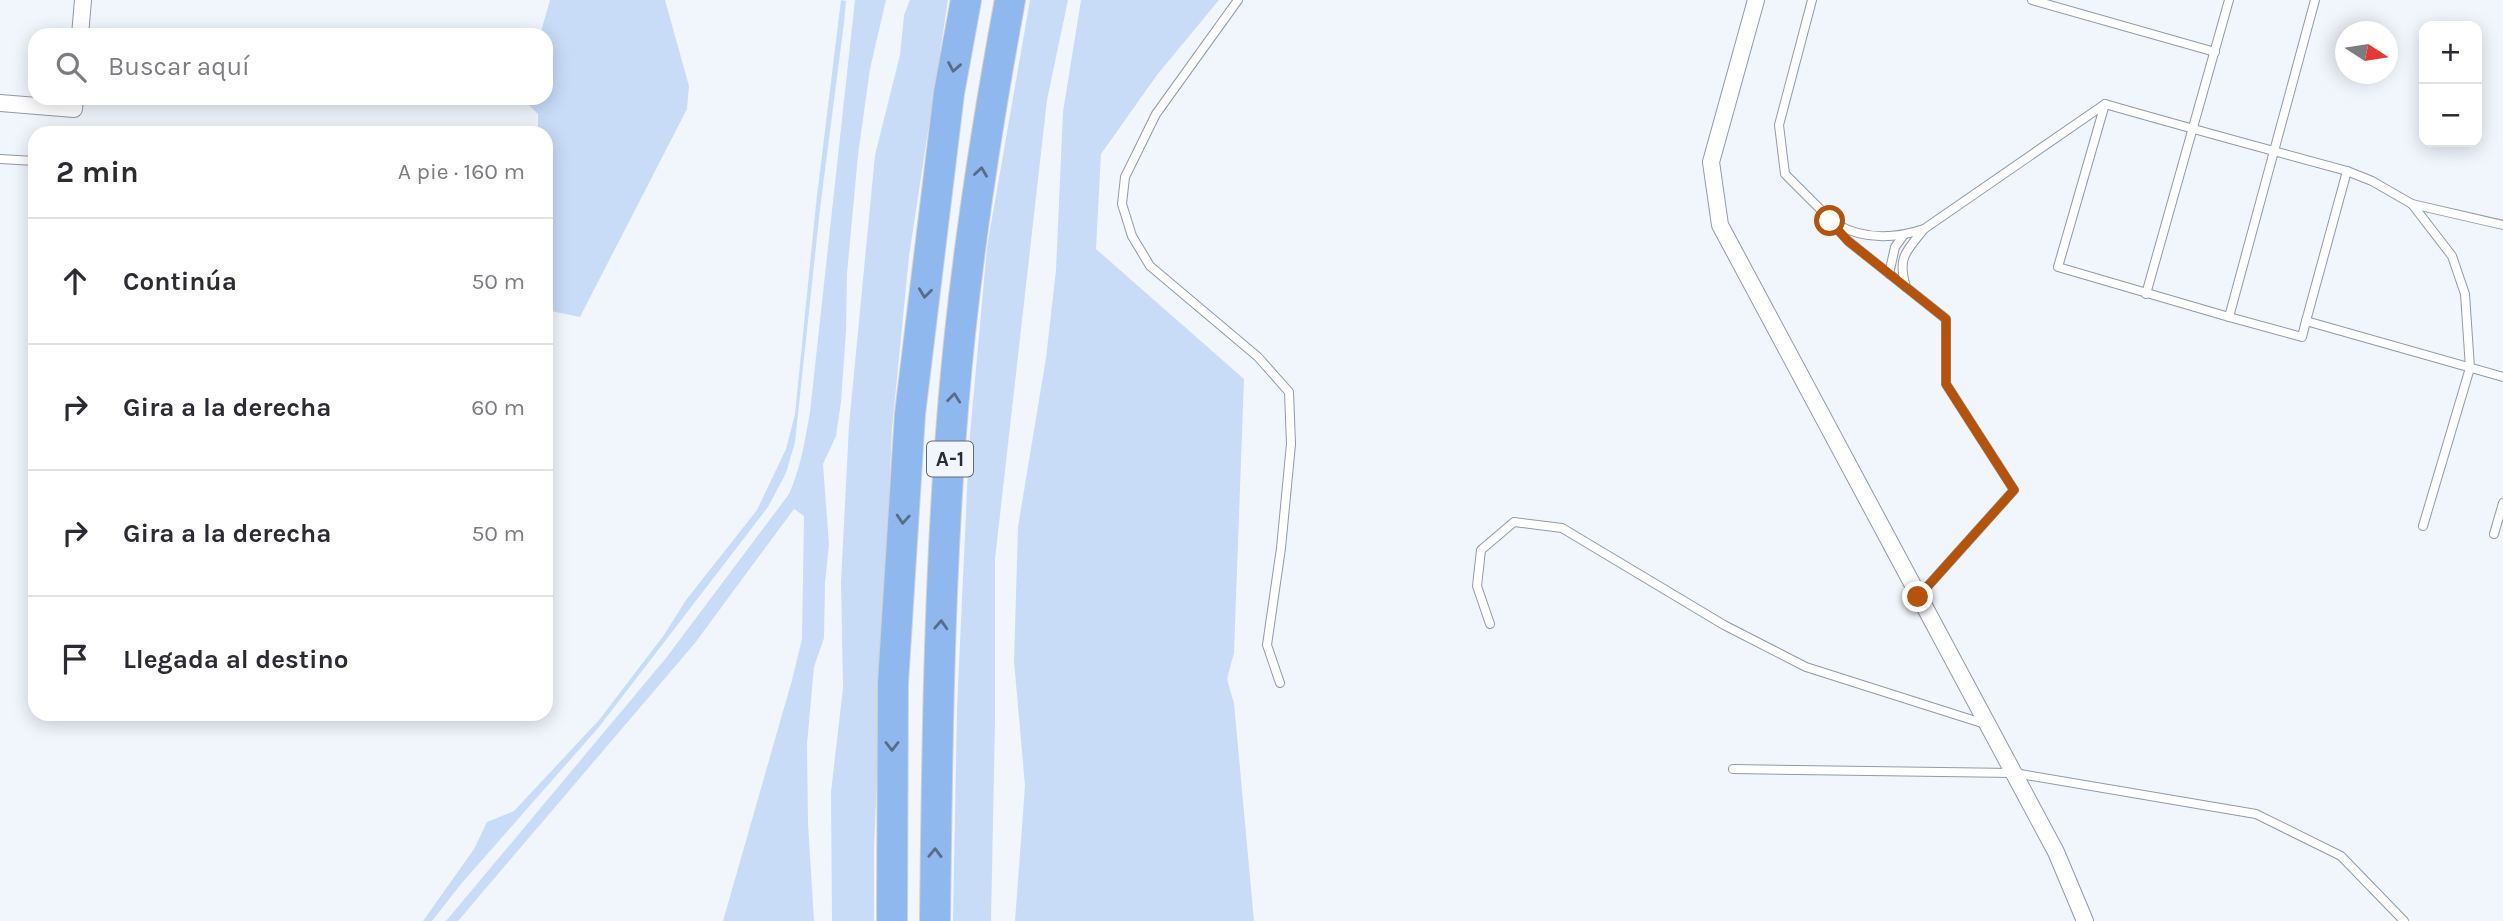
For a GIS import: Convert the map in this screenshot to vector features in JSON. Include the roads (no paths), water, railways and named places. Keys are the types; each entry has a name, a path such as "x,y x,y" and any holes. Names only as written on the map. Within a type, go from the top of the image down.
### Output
{"highway":[{"name":"A-1","path":"892,921 892,683 909,414 950,93 966,0"},
{"name":"A-1","path":"934,921 937,696 953,410 968,267 990,106 1010,0"}],"street":[{"path":"81,28 83,0"},
{"path":"1756,0 1711,162 1720,225 2056,852 2085,921"},
{"path":"0,103 74,110 74,105"}],"lane":[{"path":"1238,0 1156,114 1125,177 1122,204 1132,236 1150,265 1258,357 1289,392 1291,444 1281,548 1267,645 1280,682"},
{"path":"1812,0 1779,125 1785,174 1848,241 1946,319 1946,384 2014,490 1918,597"},
{"path":"2032,0 2215,52"},
{"path":"2146,294 2229,0"},
{"path":"2229,317 2315,0"},
{"path":"1830,221 1864,235 1885,237 1903,236 1924,229 2105,104"},
{"path":"2105,104 2058,267 2229,317 2302,337 2347,171"},
{"path":"2105,104 2347,171 2372,181 2412,204 2503,225"},
{"path":"0,159 28,161"},
{"path":"2412,204 2452,256 2465,294 2470,368 2423,526"},
{"path":"1906,287 1901,270 1903,255 1924,229"},
{"path":"1889,274 1895,247 1903,236"},
{"path":"2306,321 2503,377"},
{"path":"2494,534 2503,503"},
{"path":"1490,624 1477,586 1481,550 1514,522 1562,528 1724,625 1806,667 1987,725"},
{"path":"1733,769 2014,773 2256,814 2341,856 2404,921"}]}
